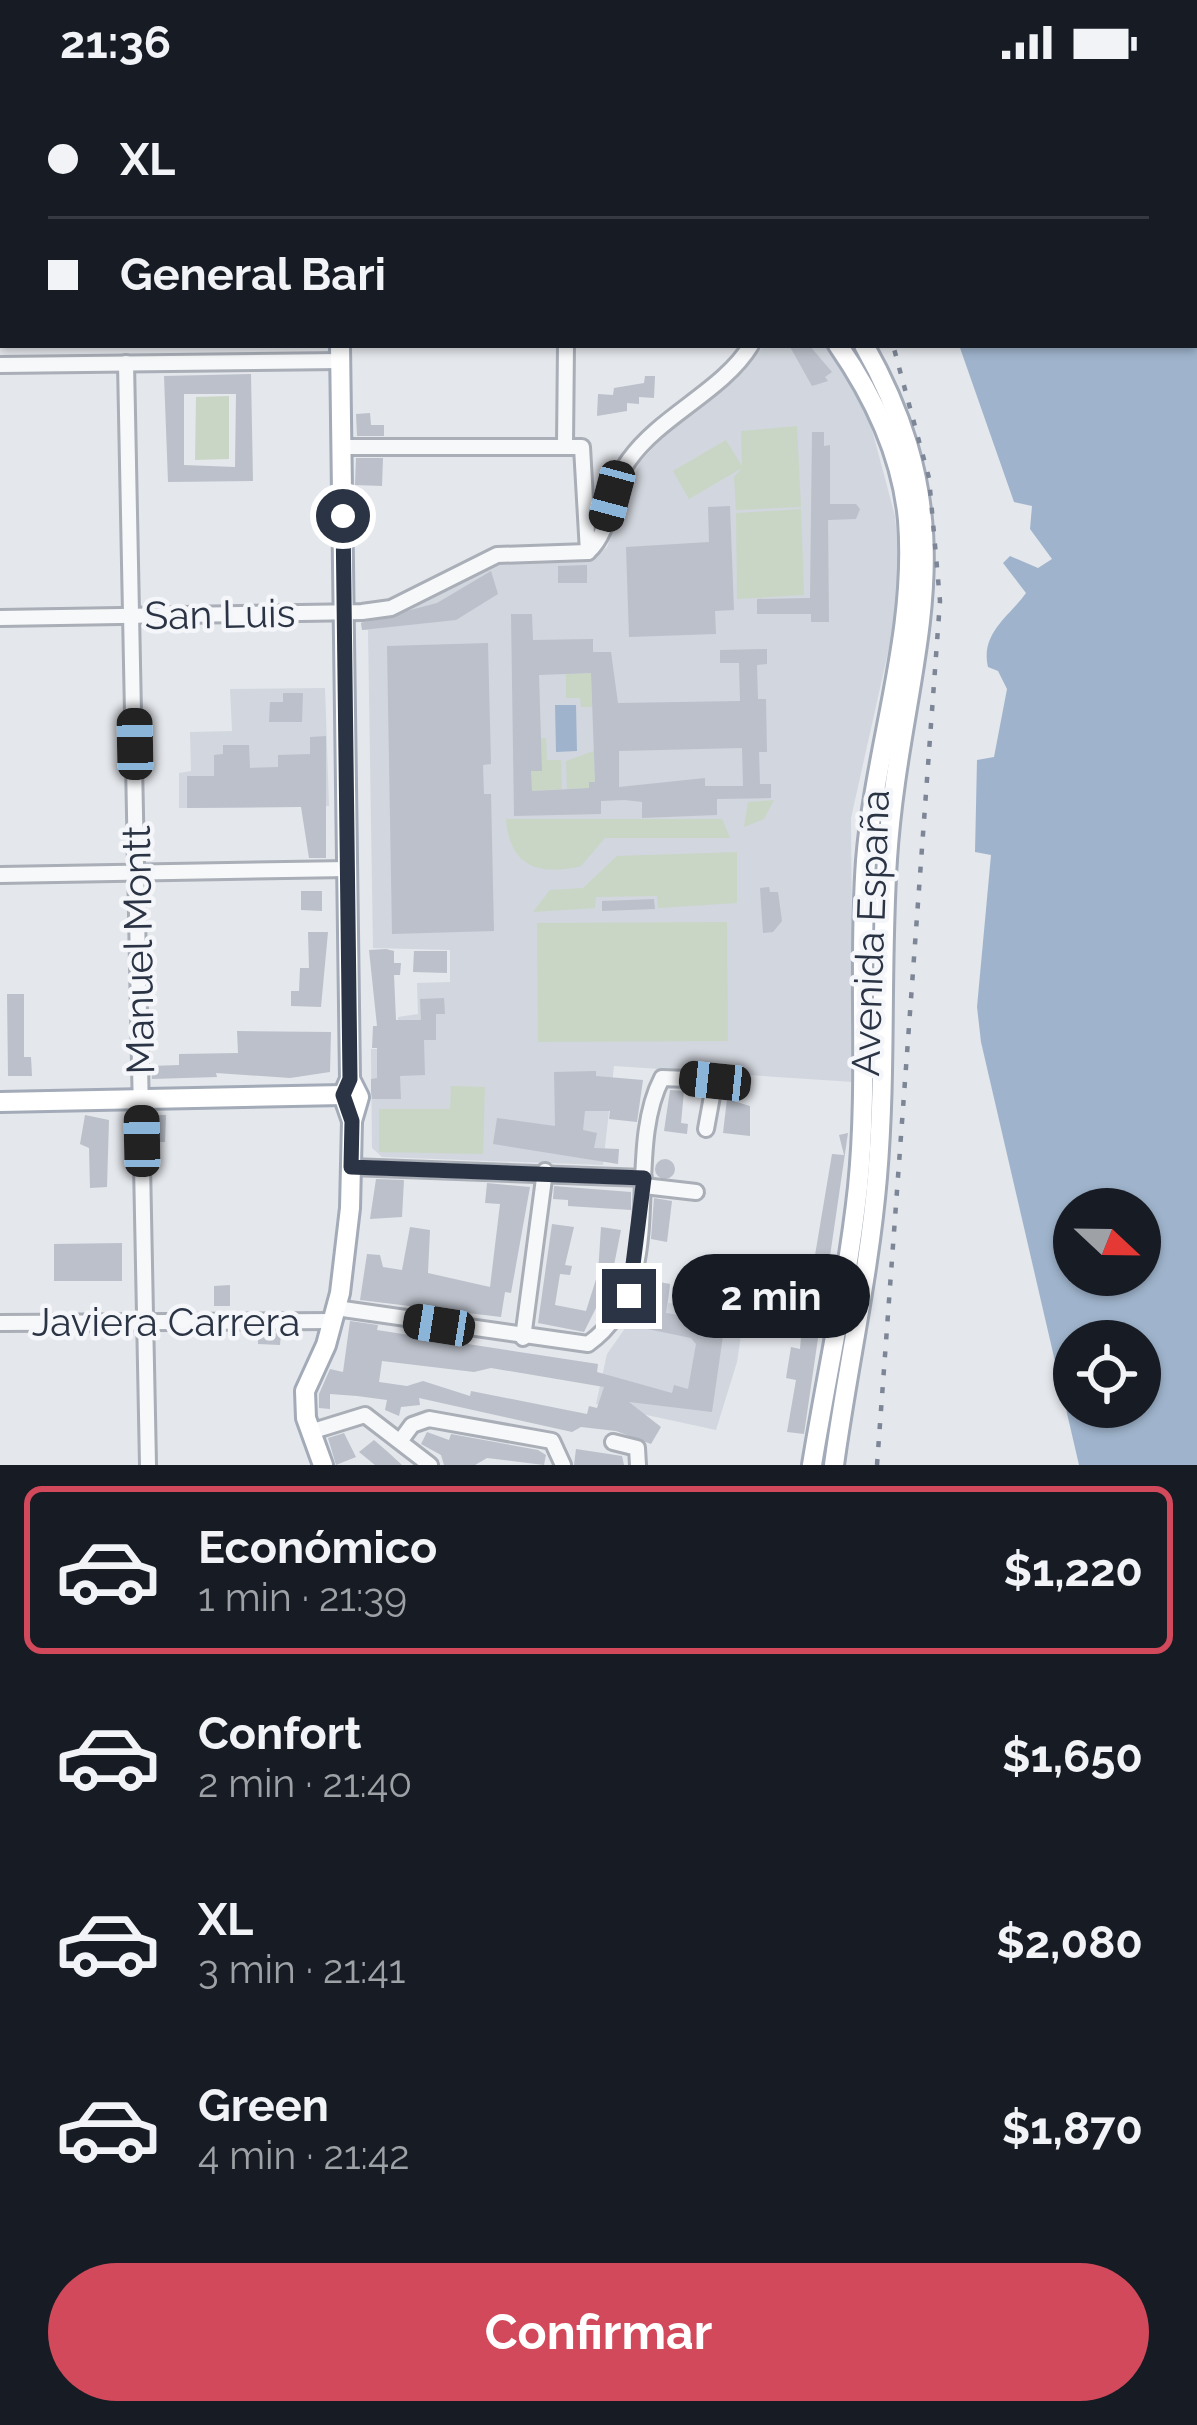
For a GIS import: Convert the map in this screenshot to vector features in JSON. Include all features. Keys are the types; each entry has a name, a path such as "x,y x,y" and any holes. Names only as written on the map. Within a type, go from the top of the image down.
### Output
{"main road":[{"name":"Avenida España","path":"812,1465 858,1189 865,1086 866,861 878,767 905,629 910,566 908,516 892,450 861,379 840,348"},
{"name":"Avenida España","path":"834,1465 877,1180 887,856 925,601 924,529 912,462 890,398 865,348"},
{"path":"323,1465 310,1432 304,1391 334,1314 352,1121 346,1087 348,869 340,353"},
{"path":"0,1102 346,1087"}],"street":[{"path":"234,348 234,363"},
{"path":"565,444 566,348"},
{"path":"588,553 601,535 624,465 748,348"},
{"path":"0,365 234,363 340,353"},
{"name":"Manuel Montt","path":"127,363 148,1465"},
{"path":"342,447 582,447 588,553"},
{"name":"San Luis","path":"0,618 344,613 391,608 497,555 588,553"},
{"path":"0,875 348,869"},
{"path":"644,1182 662,1078 715,1081 706,1130"},
{"path":"351,1167 545,1171 696,1192"},
{"path":"523,1338 545,1171"},
{"name":"Javiera Carrera","path":"0,1323 334,1314 578,1346 600,1335 629,1296 644,1182"},
{"path":"310,1432 365,1415 430,1465"},
{"path":"401,1439 412,1425 429,1419 552,1441 562,1465"},
{"path":"614,1442 637,1448 638,1465"}],"shaded area":[{"path":"762,348 831,348 863,396 895,516 900,569 895,621 851,818 853,1082 614,1066 603,1165 382,1157 372,1148 371,1049 398,1049 398,1017 418,1014 417,983 450,982 450,950 373,948 368,630 362,630 361,617 495,562 591,561 607,547 640,462 685,413"},
{"path":"325,688 329,806 179,808 179,773 191,771 190,732 232,731 230,689"},
{"path":"647,1280 670,1284 668,1303 744,1315 737,1362 716,1430 596,1404 607,1354 645,1300"}],"green space":[{"path":"229,396 229,459 195,460 196,397"},
{"path":"797,426 801,507 736,510 734,477 742,468 689,499 673,471 726,440 742,466 741,431"},
{"path":"801,509 804,595 737,599 736,513"},
{"path":"591,673 592,707 581,707 580,698 566,698 566,674"},
{"path":"541,738 546,738 547,760 561,760 562,789 532,791 531,771 542,770"},
{"path":"594,751 595,782 589,788 567,789 566,761"},
{"path":"774,800 764,819 744,827 748,802"},
{"path":"506,819 722,819 730,838 605,838 581,866 552,870 520,857 508,835"},
{"path":"737,852 737,903 658,908 657,896 596,897 595,908 533,912 550,890 583,888 617,856"},
{"path":"727,922 728,1041 538,1042 537,923"},
{"path":"451,1086 485,1087 483,1154 379,1152 379,1109 450,1109"}],"water":[{"path":"960,348 1197,348 1197,1465 1079,1465 1070,1428 1161,1428 1161,1320 1053,1320 1053,1353 981,1042 977,1007 991,855 975,852 977,760 994,757 1007,689 998,671 988,667 988,644 1026,593 1003,563 1010,556 1038,568 1052,559 1030,529 1032,506 1014,502"},
{"path":"555,705 576,705 577,751 556,752"}],"building":[{"path":"791,348 812,348 832,372 825,377 828,381 812,386"},
{"path":"251,374 253,481 168,482 164,376","holes":["184,394 236,394 235,467 184,465"]},
{"path":"645,376 655,376 654,398 639,397 639,404 627,403 627,411 597,416 598,394 613,395 614,388 644,383"},
{"path":"370,413 371,425 384,425 384,436 357,436 356,414"},
{"path":"812,432 824,432 824,446 830,445 830,504 856,504 860,509 856,519 828,520 829,622 811,622 811,614 757,614 757,599 810,598"},
{"path":"356,458 383,458 382,486 355,485"},
{"path":"730,506 734,610 715,611 716,634 629,637 626,547 709,542 708,507"},
{"path":"587,565 587,583 558,583 558,566"},
{"path":"491,571 498,594 456,620 362,630 361,623 437,603"},
{"path":"511,614 532,614 533,640 593,639 593,652 611,652 618,703 740,701 739,663 720,663 720,650 767,649 767,664 757,665 758,699 766,699 767,752 759,752 760,784 771,784 771,798 717,799 717,815 642,818 642,802 625,800 601,801 601,814 514,816","holes":["591,673 595,782 589,782 589,788 532,791 531,771 542,771 539,675","742,748 743,786 705,786 705,778 619,787 619,751"]},
{"path":"488,643 491,764 483,765 484,794 491,794 494,931 392,934 387,646"},
{"path":"283,693 303,693 302,722 269,722 270,702 283,702"},
{"path":"326,736 326,858 309,858 301,807 187,808 187,776 214,776 214,755 223,754 223,745 249,745 250,768 278,767 278,755 310,754 310,737"},
{"path":"769,887 770,892 778,892 782,921 773,932 763,933 760,888"},
{"path":"301,891 322,891 322,911 301,910"},
{"path":"654,899 655,909 602,911 602,901"},
{"path":"308,932 328,932 321,1007 291,1006 291,991 299,991 300,968 309,968"},
{"path":"369,950 394,951 394,963 401,963 400,975 394,975 396,1020 421,1020 420,999 444,998 445,1014 436,1014 436,1040 424,1040 425,1075 400,1076 401,1099 372,1099 371,1091 371,1079 377,1078 377,1048 372,1048 373,1026 377,1026"},
{"path":"414,951 447,951 447,973 413,972"},
{"path":"7,994 24,994 24,1057 31,1057 32,1076 8,1076"},
{"path":"237,1031 331,1032 330,1072 290,1078 216,1073 217,1077 152,1079 151,1066 179,1065 179,1054 238,1053"},
{"path":"596,1071 596,1076 643,1080 637,1122 609,1119 610,1111 585,1111 583,1130 597,1133 594,1148 619,1149 618,1164 493,1144 497,1118 555,1126 554,1072"},
{"path":"670,1090 684,1091 681,1123 688,1124 687,1134 664,1131"},
{"path":"727,1099 750,1106 750,1136 723,1133"},
{"path":"85,1115 109,1120 107,1187 90,1188 89,1148 80,1144"},
{"path":"152,1115 166,1115 165,1142 153,1142"},
{"path":"848,1133 804,1434 787,1432 796,1380 786,1378 791,1347 800,1349 806,1278 811,1279 832,1154 844,1155 839,1135"},
{"path":"665,1159 675,1169 665,1179 655,1169"},
{"path":"376,1179 404,1180 402,1217 370,1219"},
{"path":"487,1183 530,1187 511,1293 505,1292 501,1317 360,1300 367,1254 380,1255 383,1267 402,1270 410,1227 430,1230 428,1273 490,1287 500,1204 485,1203"},
{"path":"554,1186 631,1192 631,1210 568,1206 568,1200 553,1199"},
{"path":"654,1198 672,1201 667,1242 651,1239"},
{"path":"552,1224 574,1227 565,1265 572,1266 570,1275 560,1274 555,1305 586,1311 598,1273 601,1227 621,1230 605,1310 596,1308 584,1332 538,1323"},
{"path":"122,1243 122,1281 54,1281 54,1244"},
{"path":"647,1280 670,1284 666,1313 725,1322 712,1412 629,1402 661,1427 651,1444 616,1431 581,1427 572,1432 419,1398 420,1405 401,1407 399,1416 385,1410 387,1400 357,1396 330,1394 330,1409 319,1408 319,1394 330,1369 343,1372 350,1321 378,1325 377,1330 598,1364 597,1372 672,1393 674,1385 688,1389 696,1344 691,1338 628,1325 645,1301","holes":["382,1361 474,1372 491,1368 604,1387 597,1408 589,1406 587,1414 471,1391 470,1396 423,1381 407,1386 379,1382"]},
{"path":"230,1285 230,1306 214,1306 214,1286"},
{"path":"258,1333 281,1333 280,1345 258,1344"},
{"path":"427,1432 449,1440 451,1434 538,1450 546,1455 544,1465 487,1458 475,1465 444,1465 441,1455 421,1444"},
{"path":"344,1433 356,1457 336,1465 328,1438"},
{"path":"374,1440 402,1465 375,1465 359,1452"},
{"path":"576,1449 622,1456 624,1465 574,1465"}],"railway":[{"path":"877,1465 940,601 929,478 894,348"}],"route":[{"path":"343,516 350,1079 343,1095 352,1121 351,1167 644,1178 629,1296"}]}
